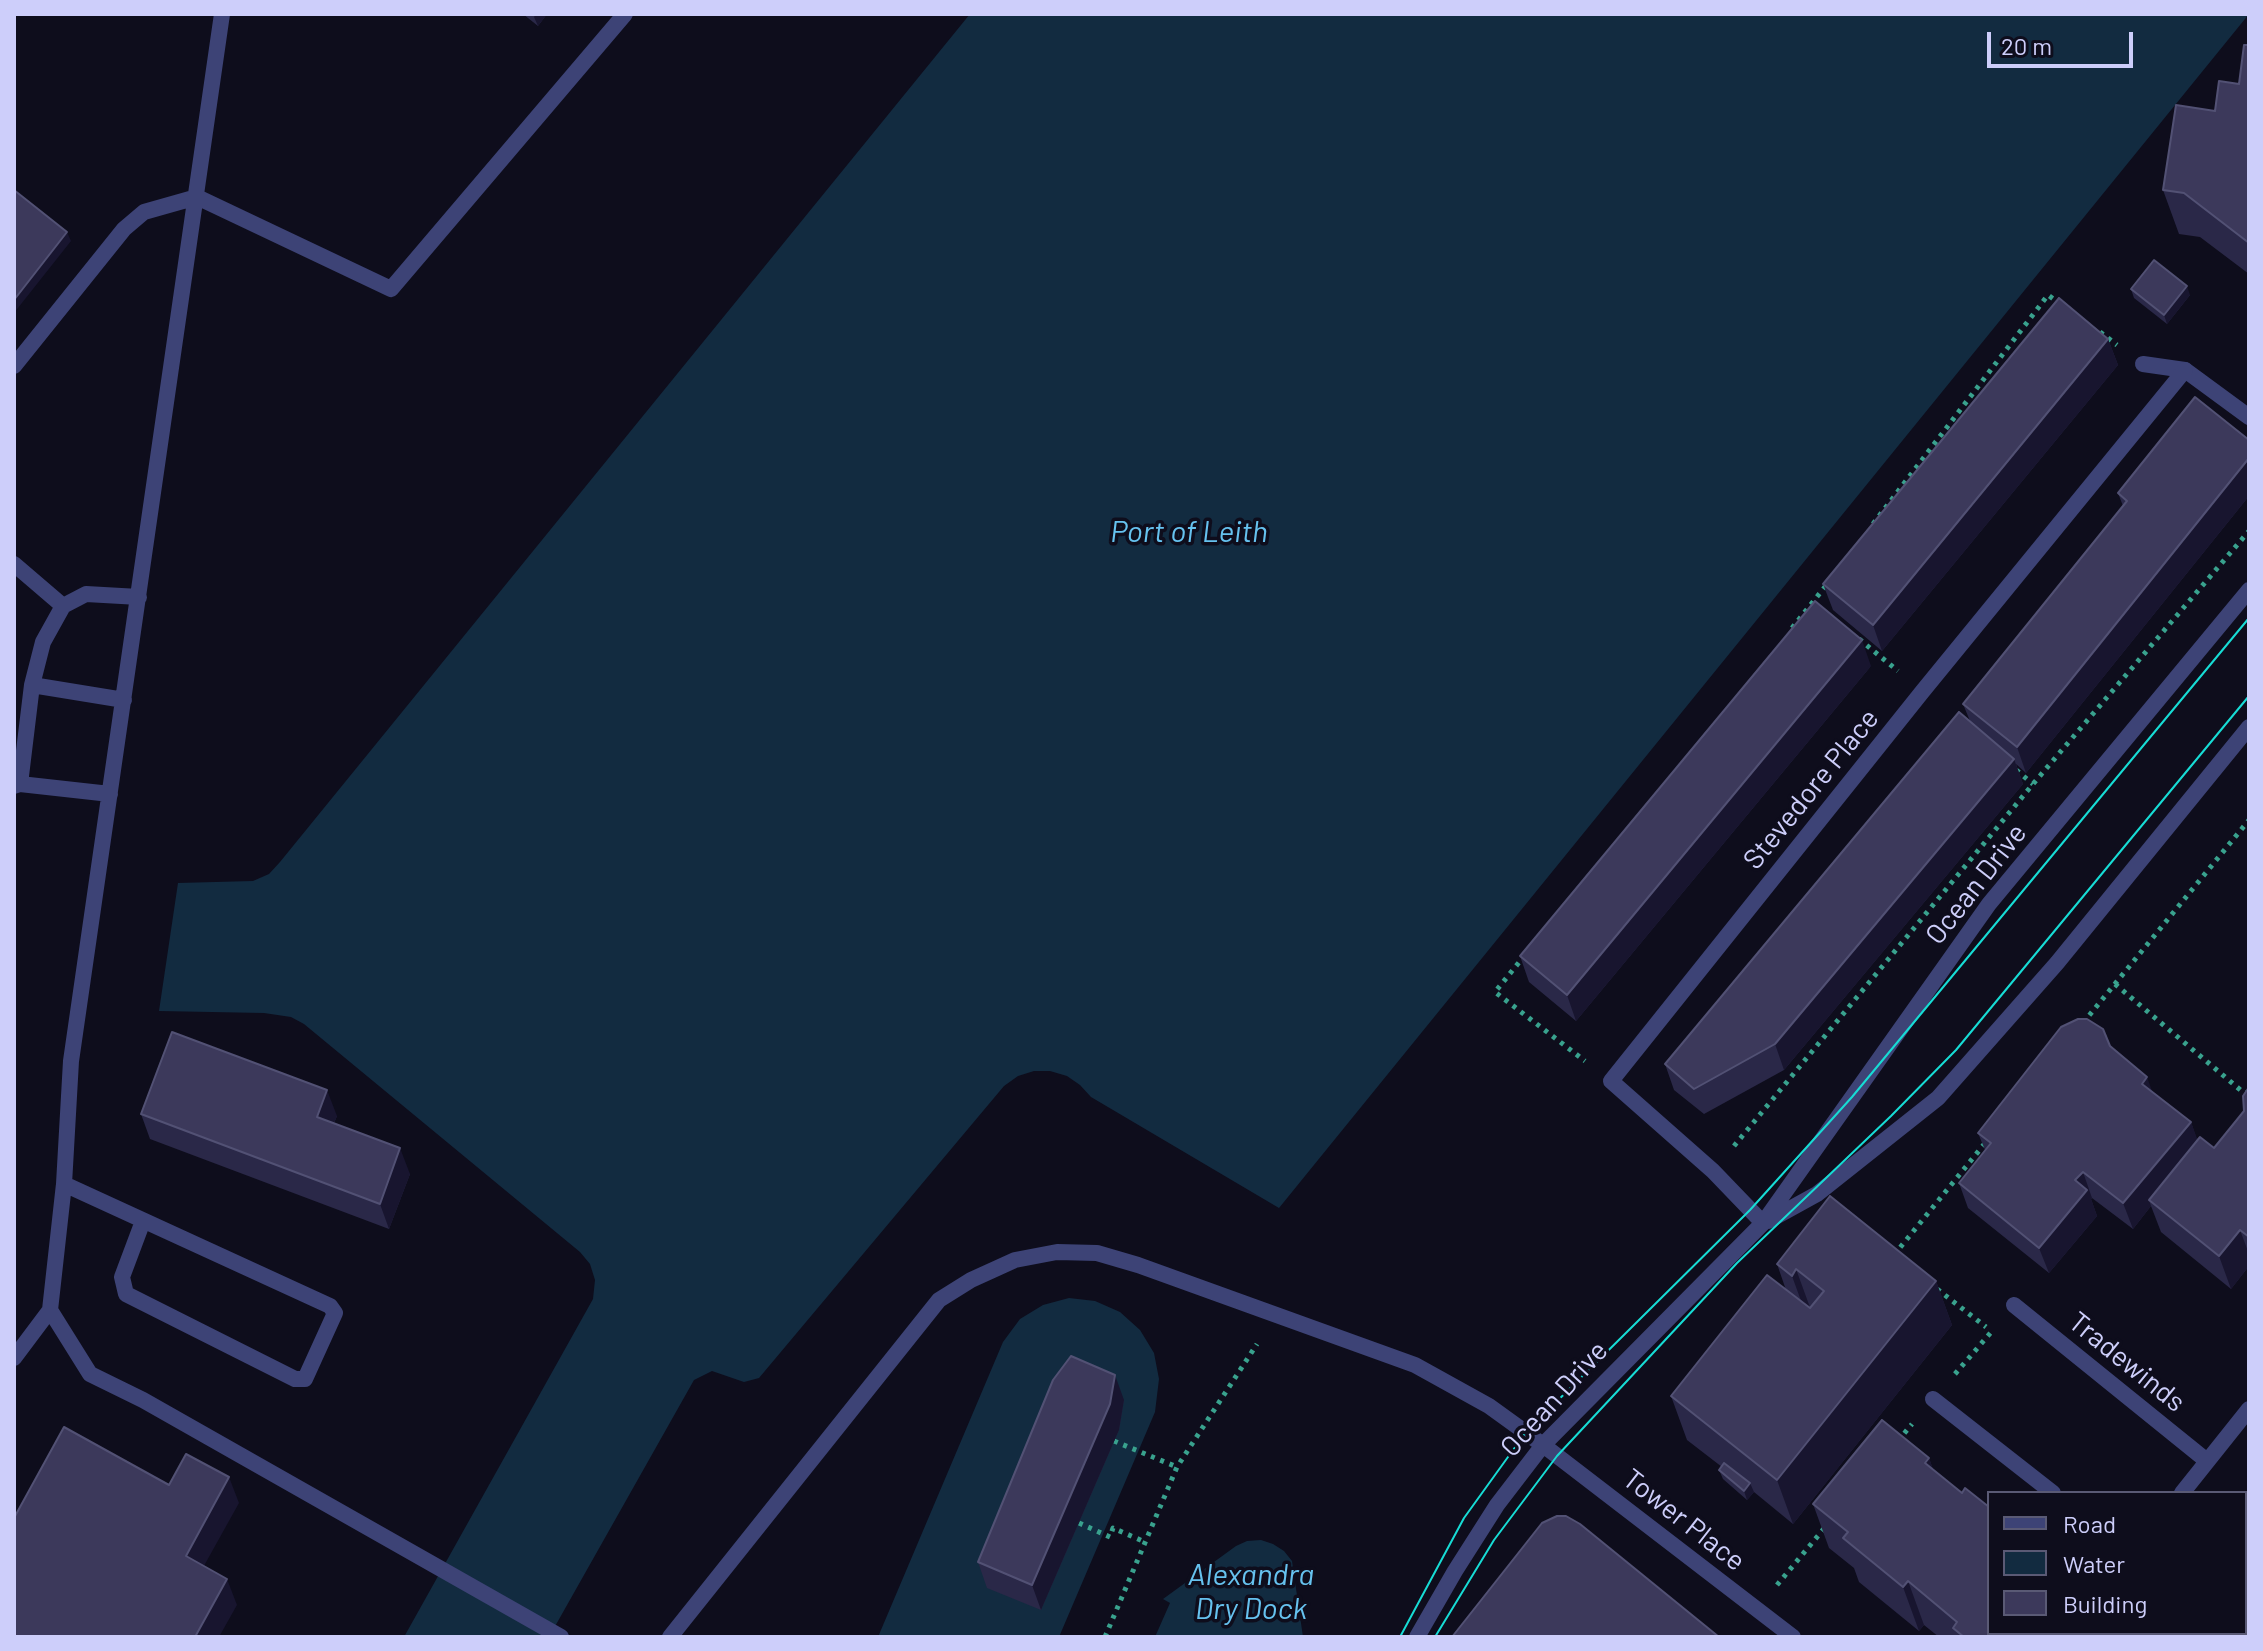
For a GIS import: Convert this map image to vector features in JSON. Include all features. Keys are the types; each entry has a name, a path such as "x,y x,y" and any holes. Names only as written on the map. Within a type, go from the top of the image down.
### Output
{"street":[{"path":"14,1358 50,1310 64,1184 71,1061 222,14"},
{"path":"14,366 124,229 144,212 197,197 391,289 625,14"},
{"path":"2143,364 2185,370 2249,417"},
{"name":"Stevedore Place","path":"1611,1081 2185,370"},
{"path":"14,564 63,606"},
{"name":"Ocean Drive","path":"1417,1637 1497,1505 1543,1445 1763,1223 1989,904 2249,590"},
{"path":"110,794 17,785 32,685 43,642 63,606 86,594 139,597"},
{"path":"32,685 124,700"},
{"name":"Ocean Drive","path":"1763,1223 1817,1194 1938,1098 2057,963 2249,727"},
{"path":"1611,1081 1713,1171 1763,1223"},
{"path":"64,1184 330,1306 335,1313 305,1379 295,1379 126,1294 122,1277 143,1221"},
{"name":"Tower Place","path":"670,1637 939,1300 971,1280 1015,1260 1057,1252 1097,1253 1415,1365 1489,1406 1793,1637"},
{"name":"Tradewinds","path":"2014,1305 2207,1461"},
{"path":"50,1310 90,1374 143,1400 561,1637"},
{"path":"1933,1399 2050,1491"},
{"path":"2184,1491 2249,1409"}],"path":[{"path":"1870,528 2048,295 2060,304"},
{"path":"2095,329 2143,364"},
{"path":"1713,1171 2033,784 2249,531"},
{"path":"1784,638 1833,577"},
{"path":"2081,1026 2249,820"},
{"path":"1535,944 1495,992 1611,1081"},
{"path":"2115,984 2244,1093 2249,1093"},
{"path":"1893,1256 1992,1135"},
{"path":"1881,1247 1905,1266"},
{"path":"1930,1284 1992,1331"},
{"path":"1894,1446 2014,1305"},
{"path":"1105,1637 1177,1467 1276,1315"},
{"path":"1114,1441 1177,1467"},
{"path":"1757,1608 1835,1515"},
{"path":"1079,1523 1110,1537 1113,1528 1145,1542"}],"water":[{"name":"Port of Leith","path":"970,14 2249,14 1279,1208 1091,1097 1067,1076 1034,1071 1018,1076 1004,1086 759,1378 744,1382 712,1371 694,1380 549,1637 404,1637 593,1299 595,1280 590,1264 580,1252 304,1024 291,1017 264,1013 159,1011 178,883 253,881 269,874 280,862"},
{"path":"1069,1298 1095,1301 1120,1312 1140,1330 1154,1353 1159,1379 1155,1412 1059,1637 878,1637 1003,1342 1020,1319 1043,1305"},
{"name":"Alexandra Dry Dock","path":"1261,1540 1284,1551 1292,1561 1303,1637 1155,1637 1170,1603 1163,1599 1236,1546"}],"building":[{"path":"2244,45 2249,45 2249,243 2184,193 2163,190 2176,105 2215,111 2219,81 2239,84"},
{"path":"14,190 67,232 14,300"},
{"path":"2154,260 2187,286 2164,315 2131,289"},
{"path":"2059,298 2108,339 1873,625 1823,584"},
{"path":"2195,397 2249,440 2249,458 2017,747 1963,704 2127,501 2118,493"},
{"path":"1815,601 1862,640 1567,995 1520,956"},
{"path":"1959,712 2014,759 1775,1044 1694,1089 1665,1064"},
{"path":"2078,1019 2087,1019 2103,1029 2110,1046 2147,1077 2142,1084 2191,1122 2123,1203 2083,1172 2075,1180 2087,1190 2039,1248 1959,1183 1991,1143 1978,1133 2061,1027"},
{"path":"172,1032 327,1090 317,1117 400,1148 380,1204 141,1114"},
{"path":"2249,1087 2249,1237 2240,1230 2219,1256 2149,1200 2200,1137 2214,1148 2244,1111 2243,1096"},
{"path":"1830,1196 1936,1281 1777,1480 1671,1396 1767,1275 1810,1308 1824,1291 1796,1269 1792,1276 1777,1264"},
{"path":"1071,1356 1115,1375 1110,1404 1032,1585 978,1562 1053,1380"},
{"path":"1882,1420 1929,1458 1925,1463 1962,1493 1965,1488 1987,1505 1987,1635 2104,1635 1964,1637 1953,1628 1957,1622 1908,1581 1903,1587 1843,1538 1848,1532 1813,1504"},
{"path":"64,1427 169,1485 186,1454 229,1477 186,1556 227,1579 195,1637 14,1637 14,1518"},
{"path":"1724,1463 1750,1483 1744,1491 1719,1470"},
{"path":"1557,1516 1566,1516 1580,1524 1719,1637 1452,1637 1542,1523"},
{"path":"2249,1568 2249,1637 2124,1635 2247,1635"}],"tram line":[{"path":"1400,1637 1464,1518 1526,1432 1750,1210 1852,1097 2249,618"},
{"path":"1435,1637 1494,1540 1557,1456 1737,1263 1956,1050 2249,696"}]}
